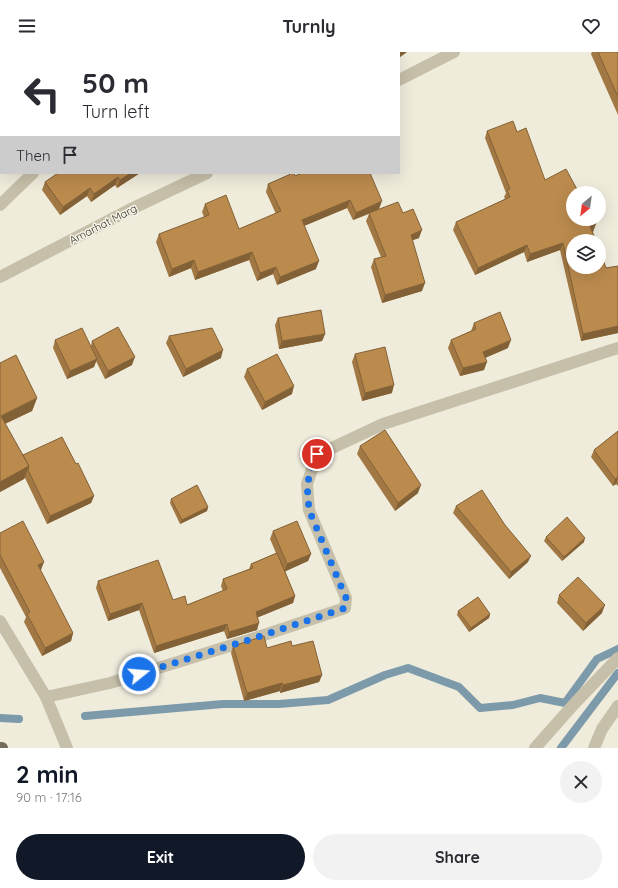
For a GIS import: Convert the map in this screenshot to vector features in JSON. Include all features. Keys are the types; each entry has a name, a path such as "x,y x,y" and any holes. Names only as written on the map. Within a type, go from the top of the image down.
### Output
{"street":[{"path":"400,79 454,52"},
{"path":"0,205 32,174"},
{"name":"Amarhat Marg","path":"0,277 129,210 205,174"},
{"path":"46,697 110,683 255,638 345,608 346,598 309,510 307,484 317,454 383,424 618,348"},
{"path":"0,621 46,697 67,748"},
{"path":"535,748 618,658"},
{"path":"594,748 602,729 618,706"}],"building":[{"path":"598,52 618,52 618,97"},
{"path":"513,121 517,132 526,128 545,180 566,169 575,186 566,186 566,226 590,226 593,234 566,234 566,257 563,243 530,254 527,245 478,268 456,222 510,197 507,190 510,189 487,131"},
{"path":"57,174 129,174 120,180 118,177 94,194 90,188 63,207 45,182"},
{"path":"291,174 294,174 295,176 300,174 370,174 382,201 356,213 350,200 302,220 319,261 280,277 276,267 260,273 252,252 198,272 194,260 172,269 159,234 209,215 205,204 226,195 239,229 281,211 268,184"},
{"path":"398,202 403,213 413,209 422,230 411,235 425,283 385,295 374,259 386,256 369,213"},
{"path":"618,266 618,326 583,334 570,274 606,274 606,268"},
{"path":"321,310 325,334 282,341 278,318"},
{"path":"500,312 511,340 483,352 487,362 463,368 451,340 476,329 474,323"},
{"path":"118,327 135,357 108,371 92,341"},
{"path":"82,328 97,359 70,371 55,340"},
{"path":"212,328 223,350 186,369 169,336"},
{"path":"385,347 394,385 365,393 355,354"},
{"path":"277,354 294,386 265,402 247,369"},
{"path":"16,355 37,398 1,416 29,466 0,482 0,363"},
{"path":"385,430 421,485 398,503 360,446"},
{"path":"618,431 618,477 615,479 594,450"},
{"path":"62,437 76,464 78,463 94,496 50,516 28,470 29,466 23,455"},
{"path":"197,485 208,507 182,520 171,499"},
{"path":"482,490 505,525 531,556 511,572 456,506"},
{"path":"567,517 585,538 564,557 546,537"},
{"path":"23,521 44,562 38,565 73,633 45,648 27,614 30,612 0,555 0,533"},
{"path":"297,521 311,554 287,564 273,531"},
{"path":"277,553 295,596 256,612 259,623 229,632 227,624 156,646 142,603 110,614 98,581 158,560 173,600 185,596 187,605 227,589 223,579 253,568 251,564"},
{"path":"578,577 605,605 586,623 559,595"},
{"path":"478,597 490,614 471,628 458,611"},
{"path":"264,636 267,648 291,641 292,646 313,641 322,675 283,685 282,683 247,693 233,646"}],"waterway":[{"path":"85,716 223,704 279,704 328,700 385,675 408,668 459,687 480,708 513,705 540,698 565,703 597,659 618,649"},
{"path":"561,748 618,673"},
{"path":"0,718 19,719"}],"route":[{"path":"139,674 345,608 346,598 309,510 307,484 317,454"}]}
